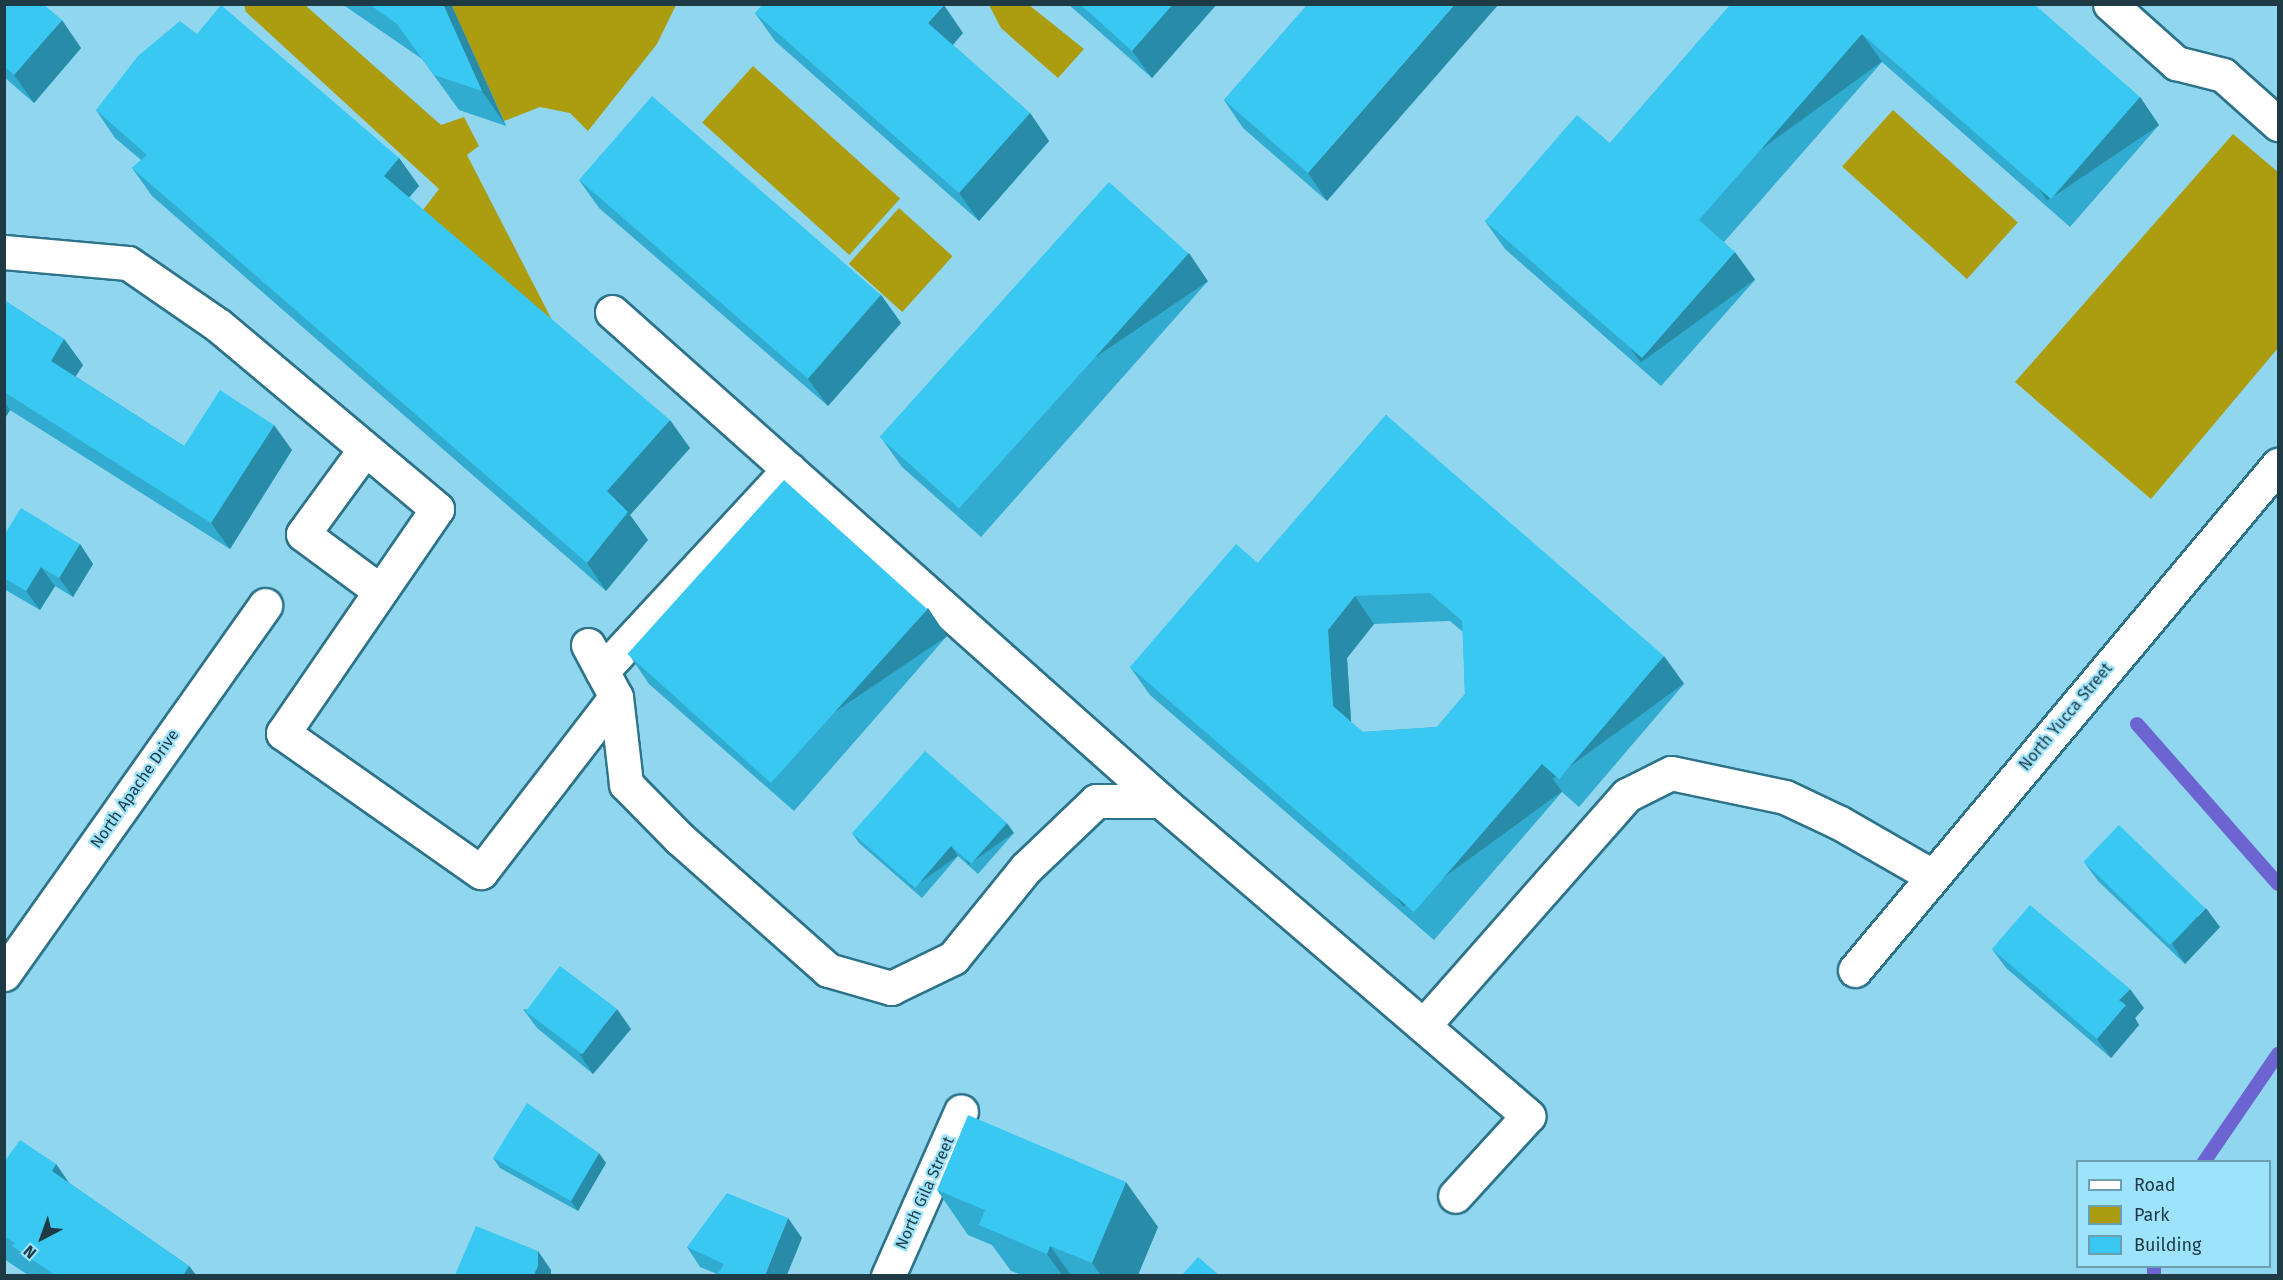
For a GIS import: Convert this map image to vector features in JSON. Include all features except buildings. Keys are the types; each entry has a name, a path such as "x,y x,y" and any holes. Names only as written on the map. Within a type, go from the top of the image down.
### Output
{"street":[{"path":"2110,4 2176,63 2223,75 2278,124"},
{"path":"4,252 128,263 218,325 437,509 283,733 481,872 602,671 789,470"},
{"path":"612,312 1161,801 1528,1116 1455,1196"},
{"path":"365,449 303,534 380,591"},
{"name":"North Yucca Street","path":"1855,970 2278,465"},
{"name":"North Apache Drive","path":"4,974 265,605"},
{"path":"602,671 626,784 679,838 828,970 891,988 954,958 1026,868 1096,801 1161,801"},
{"path":"1424,1025 1627,795 1671,773 1785,797 1840,823 1932,876"},
{"name":"North Gila Street","path":"888,1275 961,1111"}],"green space":[{"path":"244,5 305,5 441,125 464,117 479,146 467,155 553,322 423,210 439,189 246,12"},
{"path":"451,5 676,5 657,44 588,131 570,113 540,107 504,121"},
{"path":"989,5 1029,5 1084,49 1058,78 1001,28"},
{"path":"753,66 900,198 849,255 702,122"},
{"path":"1893,110 2018,222 1967,279 1842,166"},
{"path":"2233,134 2278,172 2278,348 2151,499 2015,382"},
{"path":"899,208 953,256 902,312 849,264"}],"waterway":[{"path":"2137,724 2278,884"},
{"path":"2205,1160 2278,1054"},
{"path":"2154,1268 2154,1276"}]}
